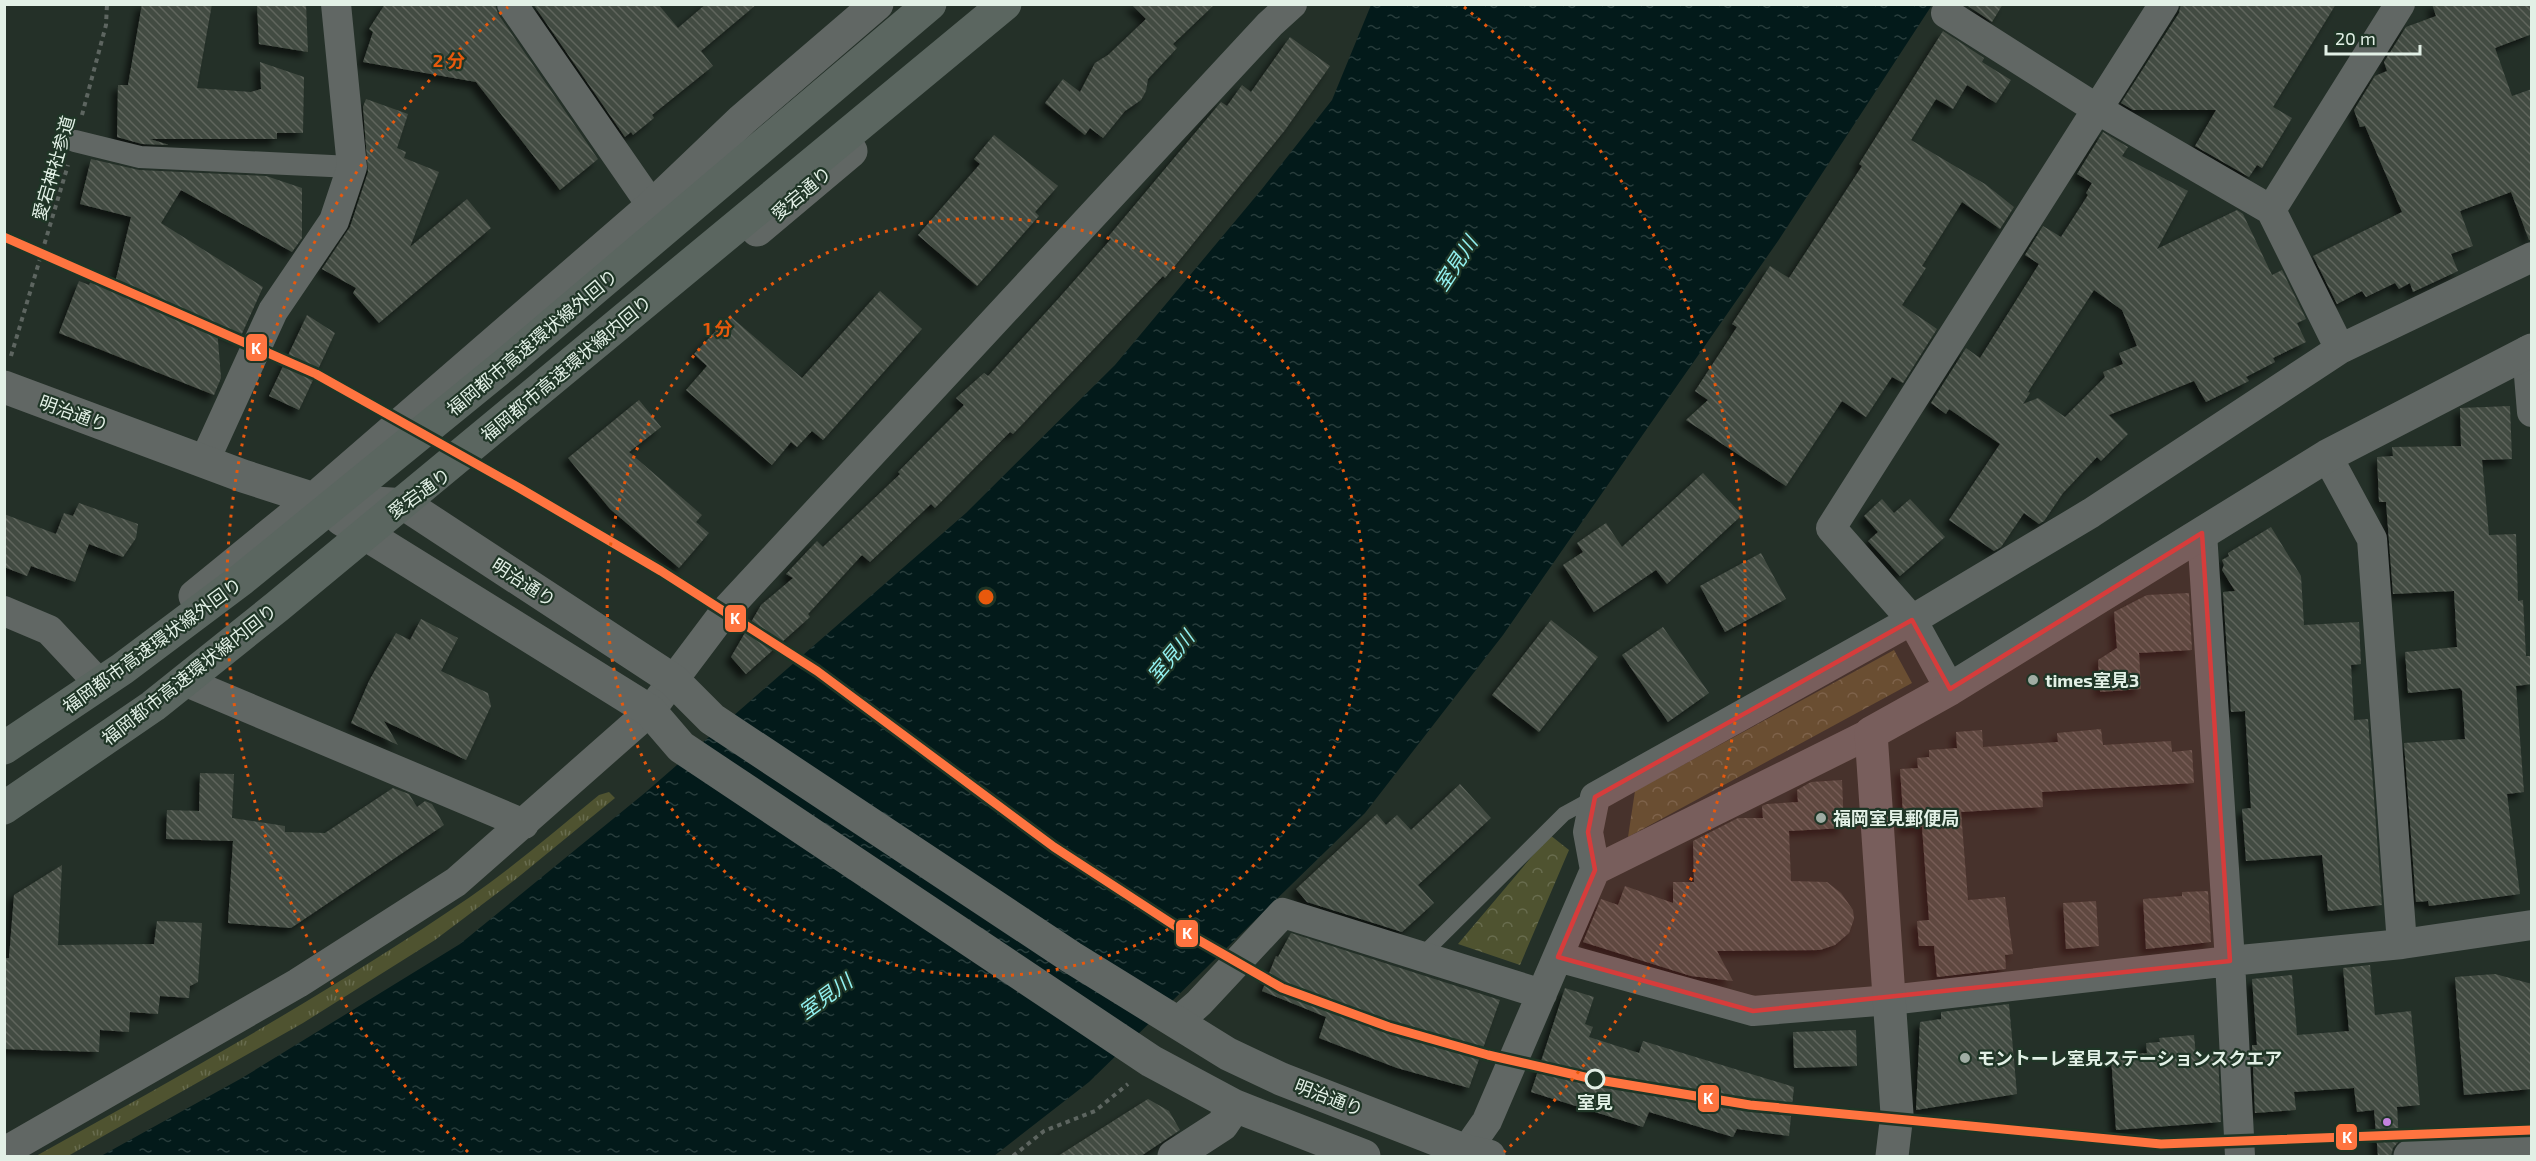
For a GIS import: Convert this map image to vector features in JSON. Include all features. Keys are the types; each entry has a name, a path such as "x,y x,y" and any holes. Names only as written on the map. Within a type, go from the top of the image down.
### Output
{"highway":[{"name":"福岡都市高速環状線外回り","path":"4,748 122,669 242,579 508,363 930,4"},
{"name":"福岡都市高速環状線内回り","path":"4,808 153,705 278,606 1005,4"}],"street":[{"path":"204,462 273,311 334,221 352,167 336,4"},
{"path":"512,4 652,206"},
{"path":"4,740 94,678 314,499 652,206 742,120 877,4"},
{"name":"愛宕通り","path":"4,815 44,791 184,681 361,533 406,505 806,191 963,53 1024,4"},
{"path":"1950,689 1912,620 1831,528 2164,4"},
{"path":"2271,210 2400,4"},
{"path":"4,1152 298,983 456,882 650,711 726,610 1274,11"},
{"path":"1946,13 2097,109 2271,210 2340,349"},
{"path":"75,141 140,157 352,167"},
{"path":"1473,1155 1594,870 1588,832 1595,797 1912,620 2091,513 2340,349 2532,257"},
{"path":"1594,870 1871,733 1950,689 2327,456 2529,350 2532,412"},
{"name":"明治通り","path":"7,374 204,462 314,499 406,505 673,680 712,719 1071,957 1176,1023 1228,1054 1281,1078 1473,1155"},
{"path":"2327,456 2372,539 2402,944"},
{"name":"明治通り","path":"314,499 361,533 650,711 681,747 1134,1064"},
{"path":"2202,533 2230,961 2240,1156"},
{"path":"4,611 49,630 94,678"},
{"path":"184,681 524,824"},
{"path":"1871,733 1897,1114 1892,1156"},
{"path":"1176,1023 1199,1003 1283,913 1542,994"},
{"path":"1558,957 1753,1011 1890,1000 2230,961 2402,944 2532,925"},
{"path":"1134,1064 1364,1156"},
{"path":"1174,1156 1222,1125 1235,1106"},
{"path":"2410,1156 2532,1144"}],"lane":[{"path":"1421,957 1564,814 1595,797"}],"path":[{"name":"愛宕神社参道","path":"7,374 75,141 106,25 107,4"},
{"path":"1013,1156 1044,1131 1095,1111 1134,1064"}],"highlighted area":[{"path":"2202,533 2230,961 1753,1011 1558,957 1595,870 1588,832 1595,797 1912,620 1950,689"}],"green space":[{"path":"1894,650 1912,683 1628,837 1635,791"},
{"path":"609,792 615,798 516,879 435,940 303,1023 68,1156 36,1156 201,1063 364,966 487,885 599,795"},
{"path":"1550,835 1569,850 1520,965 1458,944"}],"water":[{"name":"室見川","path":"1371,5 1932,5 1778,241 1503,635 1365,813 1089,1082 994,1156 101,1156 242,1078 460,944 646,792 966,513 1115,365 1262,189 1332,100"}],"building":[{"path":"142,4 212,4 197,88 251,92 261,89 260,62 304,77 303,133 277,133 277,139 150,139 169,145 142,144 117,137 118,85 128,85"},
{"path":"306,4 308,52 259,44 257,6"},
{"path":"385,4 495,4 498,14 598,159 560,190 476,82 363,62 373,32 369,29"},
{"path":"533,4 658,4 678,28 706,4 757,4 701,51 713,66 652,115 654,118 633,135 631,132 625,137"},
{"path":"1131,4 1215,4 1173,44 1177,48 1148,79 1146,91 1141,100 1125,111 1103,138 1090,128 1085,135 1045,103 1063,79 1080,92 1095,63 1108,55 1146,19"},
{"path":"1965,4 2003,4 1992,22"},
{"path":"2181,4 2336,4 2273,107 2292,118 2262,168 2257,165 2249,177 2195,146 2216,110 2133,110 2121,103 2179,13"},
{"path":"2432,4 2532,4 2532,34 2495,48 2512,96 2532,89 2532,240 2529,240 2511,192 2460,211 2473,246 2451,254 2458,271 2413,292 2410,283 2399,289 2395,283 2366,297 2362,291 2337,304 2313,256 2402,212 2365,126 2360,127 2354,110 2375,76 2387,71 2384,62 2406,27 2436,16"},
{"path":"1943,31 1984,58 1982,62 2011,80 1996,103 1967,85 1953,109 1936,99 1911,140 1985,184 2014,207 2000,229 1962,202 1922,266 1926,268 1902,305 1937,329 1903,383 1892,377 1866,417 1842,401 1786,486 1686,420 1708,400 1695,391 1737,327 1732,324 1770,266 1789,278 1862,166 1859,164"},
{"path":"1290,37 1330,66 1285,130 1165,278 1163,276 1013,434 1010,432 935,508 931,504 870,562 862,555 808,614 810,617 746,674 731,657 761,605 793,578 786,574 817,541 823,547 900,474 898,472 964,405 956,398 984,373 988,376 1059,298 1111,239 1108,237 1221,102 1227,106 1242,85 1251,92"},
{"path":"366,99 408,114 397,148 406,152 404,158 439,172 410,247 467,199 491,228 379,323 353,293 356,288 322,269 350,227 368,172 363,107"},
{"path":"2103,132 2128,147 2122,156 2188,191 2157,249 2237,210 2243,214 2272,275 2282,270 2306,319 2297,323 2306,342 2273,358 2275,362 2246,377 2249,381 2206,402 2194,381 2109,415 2128,434 2101,461 2097,457 2063,493 2044,521 2039,524 2024,513 2001,547 1994,551 1949,520 2000,444 1949,409 1946,414 1931,403 1966,348 1980,358 2039,264 2025,255 2043,226 2061,237 2088,195 2086,193 2092,183 2077,174","holes":["2094,290 2122,310 2137,346 2119,353 2123,364 2103,372 2105,377 2065,417 2038,398 2023,404 2030,393 2028,392"]},
{"path":"994,135 1058,186 1035,212 1039,216 977,286 918,235 980,164 974,159"},
{"path":"91,159 139,170 266,176 302,188 302,238 292,252 181,190 161,223 263,287 240,338 217,328 221,378 214,395 59,333 79,281 89,285 92,278 114,287 131,217 80,204"},
{"path":"880,291 922,329 823,440 812,431 797,447 791,442 772,465 686,390 707,366 694,354 730,316 802,378"},
{"path":"307,315 335,333 299,410 269,396"},
{"path":"639,400 661,427 629,452 702,515 696,522 709,533 679,568 610,509 568,458"},
{"path":"2510,406 2512,459 2482,460 2489,535 2516,534 2518,601 2523,600 2526,656 2532,656 2532,684 2516,686 2524,792 2507,794 2520,894 2429,906 2428,901 2416,902 2404,743 2465,739 2462,691 2460,688 2408,693 2405,652 2457,647 2454,591 2393,594 2386,502 2379,502 2377,457 2393,456 2392,447 2461,446 2460,408"},
{"path":"1703,473 1742,515 1667,584 1656,570 1594,612 1563,565 1583,552 1577,543 1606,523 1622,547"},
{"path":"1882,499 1894,513 1910,499 1945,537 1900,576 1868,541 1878,532 1864,516"},
{"path":"79,503 138,524 136,538 123,557 89,544 75,582 31,566 27,576 4,567 4,514 56,534 64,513 73,516"},
{"path":"2271,527 2301,576 2304,625 2359,622 2361,664 2351,665 2354,720 2368,719 2382,905 2328,911 2322,855 2246,861 2242,809 2251,808 2245,711 2231,712 2223,592 2235,591 2222,570 2224,565 2222,560 2229,556 2228,553"},
{"path":"1761,553 1786,599 1725,632 1700,586"},
{"path":"2189,593 2192,650 2139,653 2141,689 2100,692 2098,660 2117,648 2114,612 2147,595"},
{"path":"421,619 458,638 441,671 488,693 491,706 466,760 384,721 398,745 351,723 369,681 396,633 410,640"},
{"path":"1551,620 1598,657 1539,732 1492,695"},
{"path":"1663,627 1709,693 1668,722 1622,655"},
{"path":"2101,729 2103,745 2171,741 2172,752 2192,750 2194,783 2042,792 2043,807 1961,812 1968,900 2005,897 2013,954 2005,955 2006,969 1937,977 1934,946 1919,946 1917,921 1929,920 1922,827 1904,828 1900,769 1918,768 1917,758 1929,757 1929,750 1957,748 1956,732 1982,730 1983,747 2058,742 2057,733"},
{"path":"200,773 234,774 232,818 285,826 285,832 325,833 393,788 409,794 417,807 425,801 432,804 444,825 291,928 228,923 233,841 166,839 167,810 199,811"},
{"path":"1842,780 1844,828 1789,831 1791,881 1827,882 1841,893 1853,910 1854,919 1849,933 1835,945 1820,950 1717,951 1733,981 1691,976 1583,942 1601,899 1618,905 1625,886 1673,903 1673,882 1694,882 1693,841 1738,818 1763,818 1762,806 1767,804 1798,802 1797,790 1811,782"},
{"path":"1460,784 1491,818 1418,885 1434,903 1402,932 1307,902 1296,889 1377,814 1386,825 1397,815 1411,830"},
{"path":"62,865 58,945 154,944 157,921 202,923 198,982 190,986 189,998 160,996 158,1014 130,1012 129,1032 100,1030 99,1052 4,1049 4,958 9,958 14,895"},
{"path":"2208,891 2211,942 2146,949 2143,899 2182,896 2182,892"},
{"path":"2096,901 2099,946 2066,949 2063,903"},
{"path":"1291,933 1500,1000 1469,1088 1397,1068 1319,1038 1326,1017 1262,991 1276,956 1278,957"},
{"path":"2370,965 2375,1015 2411,1011 2420,1105 2397,1107 2399,1141 2393,1148 2391,1156 2378,1156 2374,1110 2357,1112 2354,1088 2294,1092 2296,1110 2255,1113 2252,1045 2257,1045 2252,979 2292,975 2297,1035 2349,1031 2343,968"},
{"path":"2495,974 2532,984 2532,1089 2464,1095 2455,977"},
{"path":"1565,988 1594,997 1585,1024 1593,1027 1589,1037 1639,1053 1643,1041 1794,1087 1789,1136 1737,1129 1733,1137 1649,1112 1643,1127 1531,1092"},
{"name":"モントーレ室見ステーションスクエア","path":"2009,1004 2017,1094 1916,1110 1920,1022 1941,1019 1941,1012"},
{"path":"1856,1030 1857,1066 1794,1068 1793,1032"},
{"path":"2194,1035 2196,1056 2218,1055 2221,1122 2116,1130 2111,1056 2147,1053 2146,1043 2160,1042 2159,1038"},
{"path":"1148,1099 1169,1111 1180,1130 1141,1156 1058,1156"}],"transit line":[{"name":"K","path":"4,237 316,374 521,489 661,571 817,671 1054,847 1186,933 1282,988 1389,1027 1488,1055 1593,1079 1750,1105 2161,1144 2532,1130"}],"place":[{"name":"times室見3","path":"2033,680"},
{"name":"福岡室見郵便局","path":"1821,818"},
{"name":"モントーレ室見ステーションスクエア","path":"1965,1058"},
{"name":"室見","path":"1595,1079"}]}
